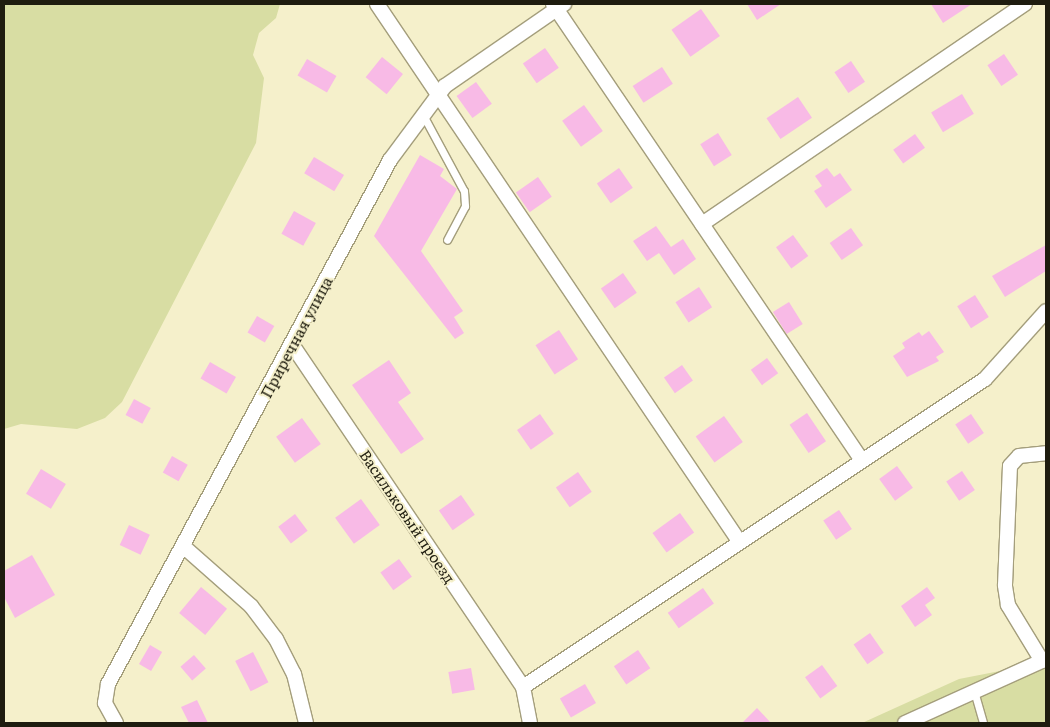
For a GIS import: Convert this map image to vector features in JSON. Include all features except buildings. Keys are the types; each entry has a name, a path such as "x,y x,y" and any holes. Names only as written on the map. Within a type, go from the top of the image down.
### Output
{"street":[{"path":"377,4 739,541"},
{"path":"702,224 1025,4"},
{"path":"558,5 860,459"},
{"name":"Приречная улица","path":"116,723 105,703 108,684 293,346 390,160 422,114 438,95 558,5"},
{"path":"530,723 523,687 860,459 984,379 1046,311"},
{"name":"Васильковый проезд","path":"293,346 523,687"},
{"path":"905,723 974,690 1044,660 1008,605 1005,585 1010,466 1019,456 1046,453"},
{"path":"184,546 251,606 276,640 294,674 306,723"}],"lane":[{"path":"422,114 464,190 465,206 448,240"},
{"path":"974,690 983,723"}],"green space":[{"path":"4,4 280,4 276,18 259,33 253,55 264,78 256,143 122,402 105,418 77,429 21,424 4,429"},
{"path":"1046,653 1046,723 862,723 959,679 1000,671"}]}
